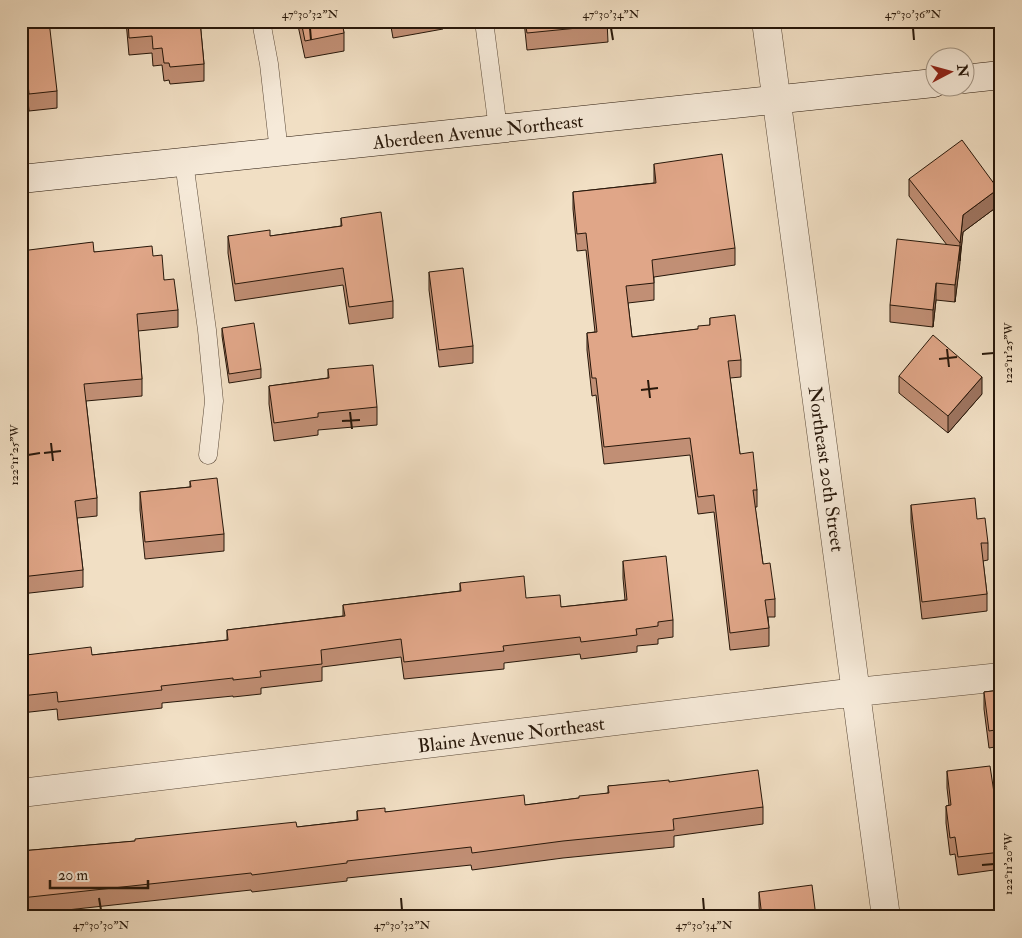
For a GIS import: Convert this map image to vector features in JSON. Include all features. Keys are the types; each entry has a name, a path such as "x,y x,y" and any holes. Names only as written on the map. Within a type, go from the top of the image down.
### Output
{"street":[{"name":"Northeast 20th Street","path":"766,21 886,917"},
{"path":"974,78 1001,75"},
{"name":"Aberdeen Avenue Northeast","path":"21,179 924,84"},
{"name":"Blaine Avenue Northeast","path":"21,793 857,692 1001,677"}],"lane":[{"path":"261,21 269,64 279,152"},
{"path":"484,21 498,129"},
{"path":"184,162 207,330 214,401 208,455"}],"building":[{"path":"21,21 49,21 57,91 29,94 26,64 21,65"},
{"path":"128,21 200,21 204,64 170,67 169,63 164,63 162,48 153,49 152,36 129,38"},
{"path":"301,21 342,21 344,33 305,41"},
{"path":"525,21 607,21 608,25 527,33"},
{"path":"962,140 998,189 963,215 960,243 909,179"},
{"path":"722,154 735,248 652,260 654,283 626,286 632,337 698,329 698,326 710,325 710,318 735,315 741,360 728,361 740,454 753,452 757,490 753,490 763,564 770,563 775,599 765,600 769,628 730,633 714,495 698,497 690,438 604,447 596,378 592,378 587,333 597,332 586,233 577,234 573,192 656,183 654,164"},
{"path":"381,212 393,301 349,307 343,268 235,284 228,236 270,230 270,236 342,226 341,218"},
{"path":"897,239 960,246 955,285 936,283 933,310 890,305"},
{"path":"93,242 94,252 152,246 153,256 162,255 164,280 174,279 178,310 137,314 142,379 84,384 97,498 75,501 83,570 21,577 21,251"},
{"path":"463,268 473,346 439,350 429,272"},
{"path":"254,323 261,369 229,374 222,328"},
{"path":"933,335 982,377 948,416 899,376"},
{"path":"373,365 377,407 318,413 318,417 274,423 269,386 329,378 328,369"},
{"path":"1001,405 1001,435 994,434"},
{"path":"217,478 224,534 145,542 140,492 191,487 190,481"},
{"path":"975,498 977,519 985,518 988,543 981,543 987,594 922,602 911,505"},
{"path":"666,556 673,620 658,622 658,626 636,629 637,635 581,642 580,637 503,646 504,651 404,662 401,639 321,650 322,664 260,671 261,677 233,680 233,678 161,686 162,690 58,702 57,692 21,696 21,634 23,634 26,655 91,647 92,655 228,640 227,630 345,616 343,605 461,591 460,583 524,576 526,598 560,595 561,607 627,600 623,561"},
{"path":"1001,690 1001,729 989,731 984,692"},
{"path":"990,766 996,806 1001,806 1001,852 958,857 955,837 950,838 946,806 951,805 947,771"},
{"path":"758,770 763,807 673,819 674,830 563,841 472,853 471,847 347,861 347,863 252,875 251,873 21,898 21,851 135,841 135,839 296,822 297,827 358,820 357,811 385,808 385,812 524,795 525,805 609,793 608,786 669,780 669,782"},
{"path":"812,885 816,917 762,917 759,892"}]}
